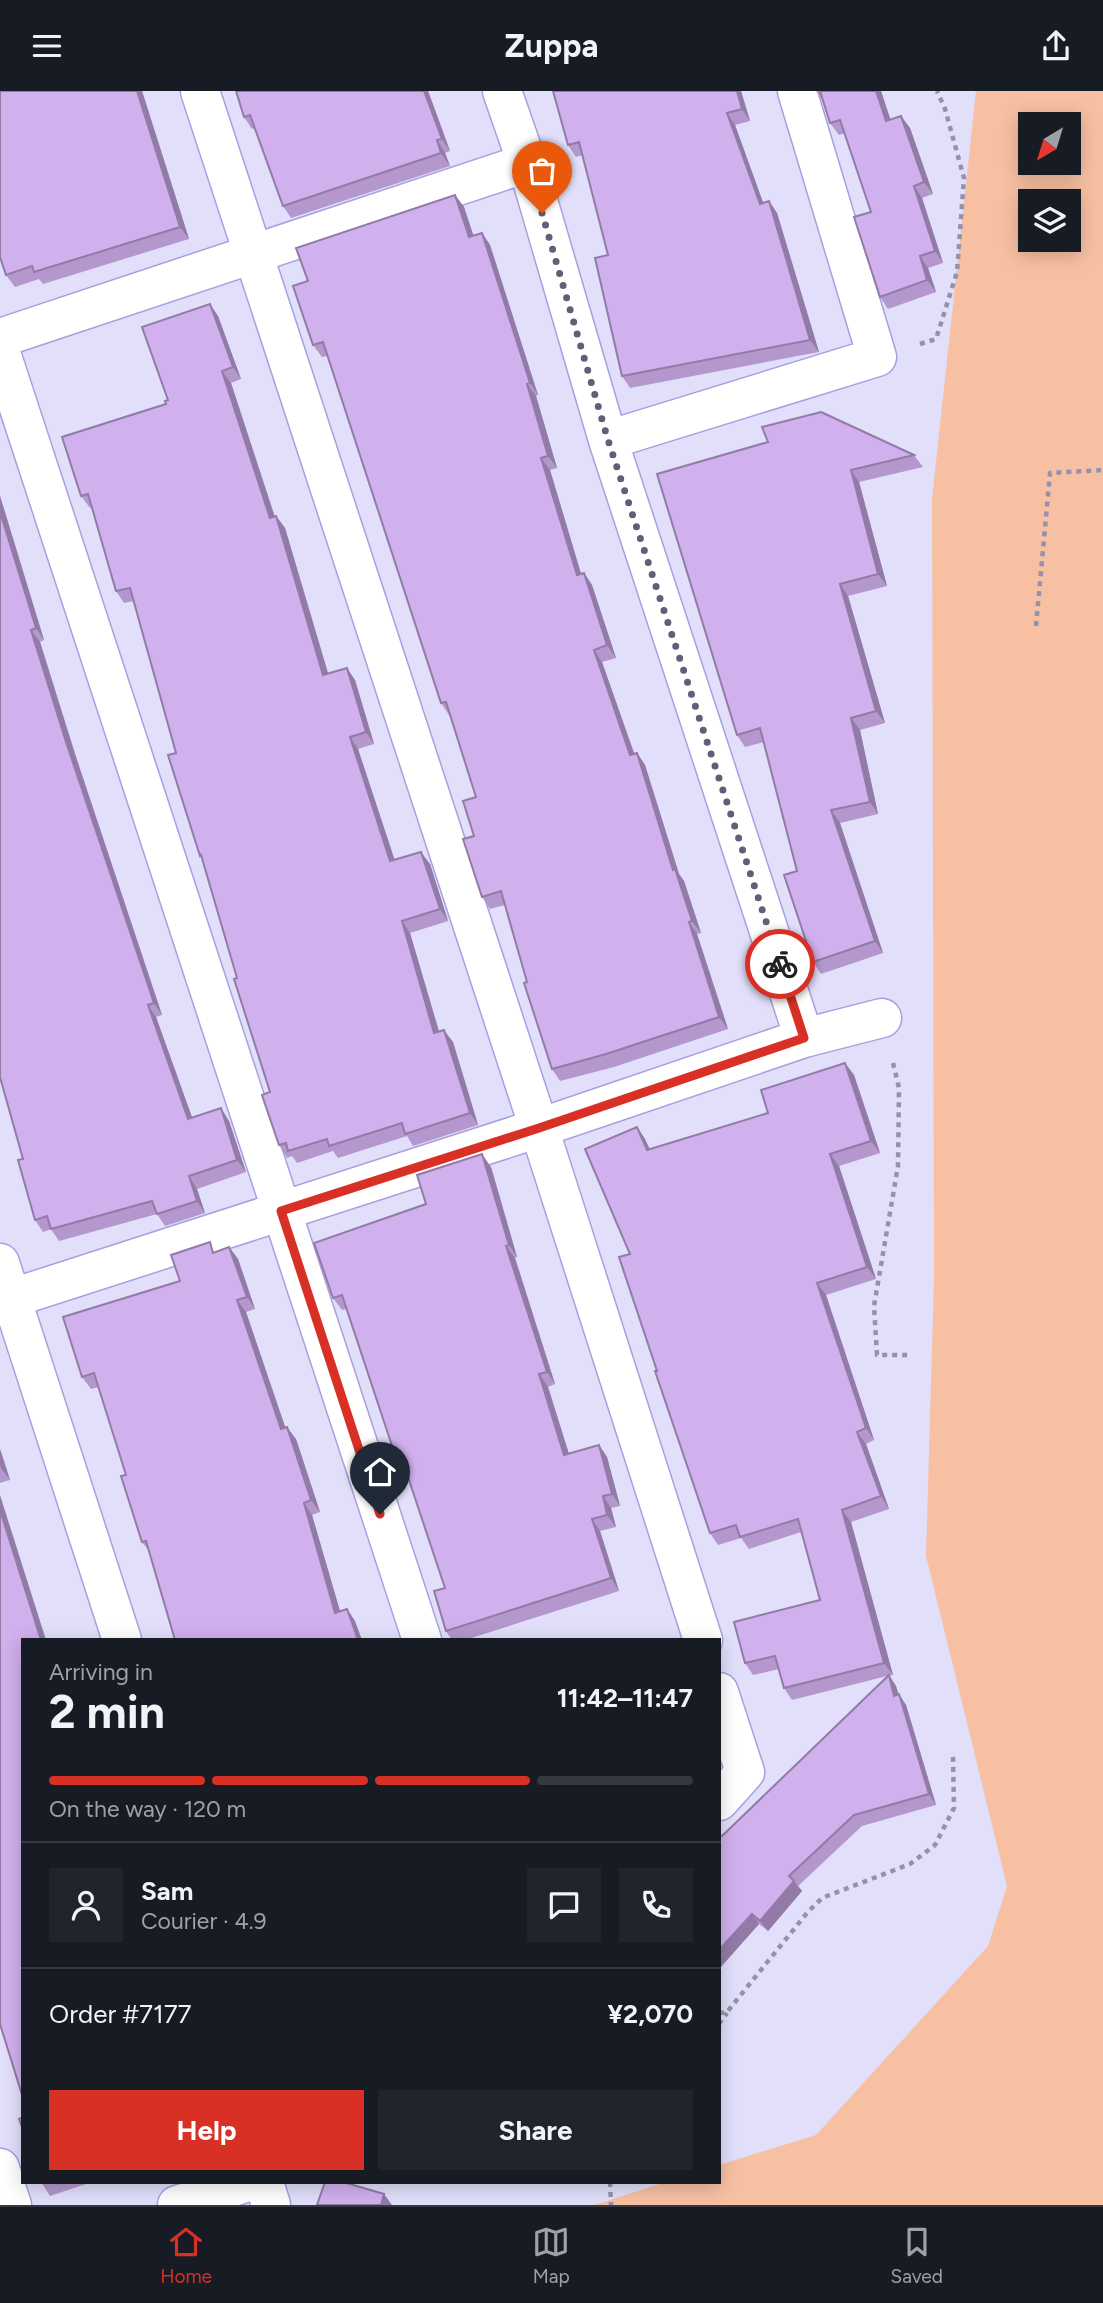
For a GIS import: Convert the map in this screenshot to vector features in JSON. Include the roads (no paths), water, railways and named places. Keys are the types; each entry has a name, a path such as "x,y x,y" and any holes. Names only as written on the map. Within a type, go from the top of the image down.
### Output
{"street":[{"path":"200,91 539,1128 702,1638"},
{"path":"502,91 527,163 608,440 804,1038"},
{"path":"608,440 877,357 797,91"},
{"path":"0,338 527,163"},
{"path":"0,350 421,1638"},
{"path":"121,1638 4,1288 281,1211 539,1128 804,1038 881,1018"},
{"path":"721,1698 745,1772 721,1799"},
{"path":"0,2168 12,2205"},
{"path":"177,2205 242,2184"},
{"path":"265,2184 271,2205"}]}
